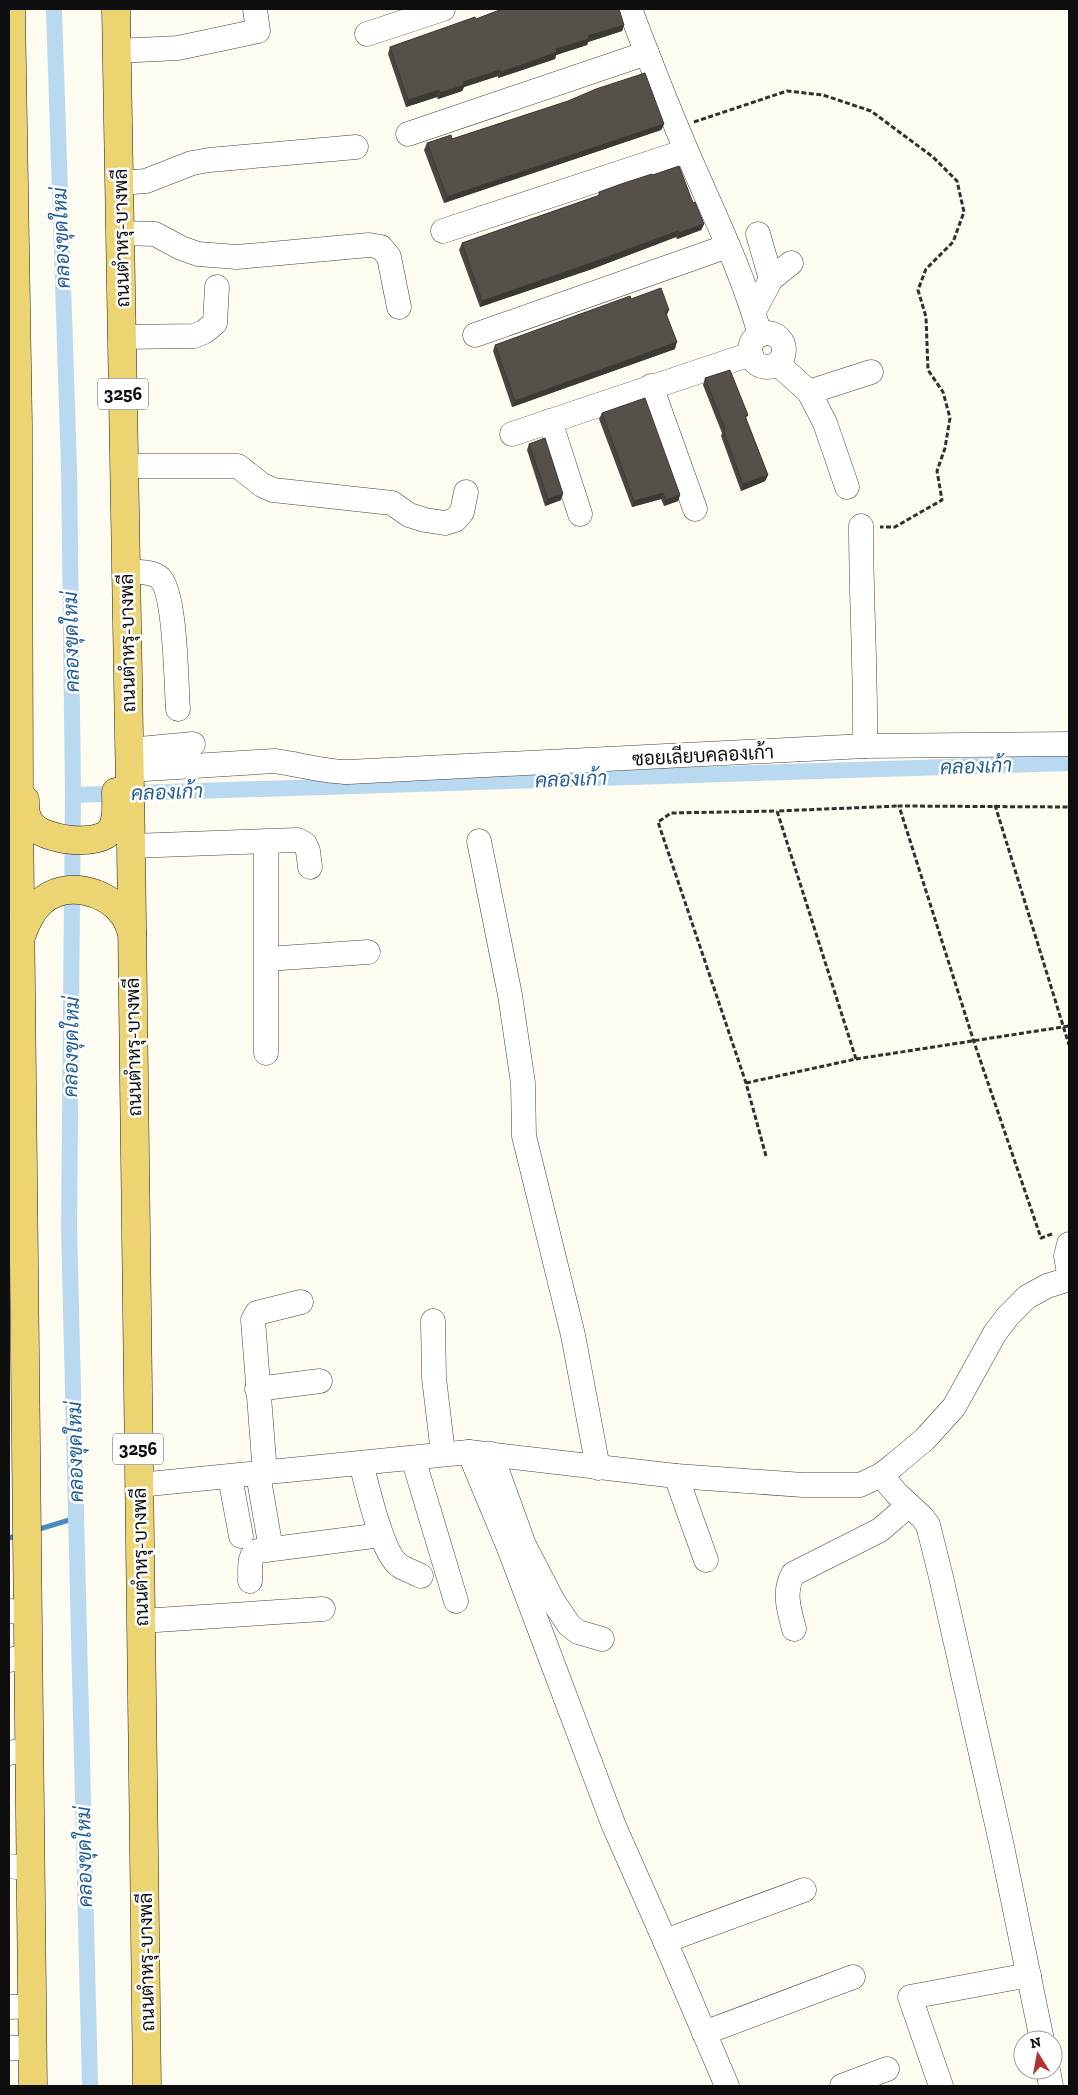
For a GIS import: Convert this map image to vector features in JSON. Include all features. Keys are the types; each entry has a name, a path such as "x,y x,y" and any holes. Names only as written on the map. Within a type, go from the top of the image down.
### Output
{"main road":[{"path":"11,9 13,514 25,672 25,810 29,822 40,831 67,839 85,840 107,835 123,812"},
{"name":"ถนนตำหรุ-บางพลี","path":"116,9 128,689 123,812 131,846 147,2086"},
{"path":"19,598 21,936 16,1108 17,1403 27,1515 18,1550 20,2048 33,2086"},
{"path":"9,679 19,639"},
{"path":"9,824 20,854"},
{"path":"21,936 28,920 40,903 54,894 70,890 85,891 110,902 124,916 132,933"}],"street":[{"path":"117,51 178,48 258,31 255,9"},
{"path":"367,34 443,9"},
{"path":"630,9 686,151 754,311 754,362 770,367 778,364 809,392 825,423 848,487"},
{"path":"408,134 647,53"},
{"path":"120,183 146,181 192,164 209,160 356,147"},
{"path":"442,232 686,151"},
{"path":"120,233 155,234 198,254 217,256 237,257 369,245 381,248 389,257 399,307"},
{"path":"758,234 771,279"},
{"path":"475,335 728,246"},
{"path":"754,311 771,279 791,263"},
{"path":"122,337 194,336 204,332 215,323 217,287"},
{"path":"512,434 651,386 755,344"},
{"path":"809,392 871,372"},
{"path":"651,386 695,509"},
{"path":"550,421 580,514"},
{"path":"124,466 238,466 262,485 273,490 392,503 409,515 445,523 455,520 462,512 466,492"},
{"path":"861,526 861,595 866,676 865,746"},
{"path":"126,571 152,574 160,578 166,589 170,608 178,709"},
{"path":"126,770 193,744"},
{"name":"ซอยเลียบคลองเก้า","path":"126,770 274,762 297,764 333,772 348,772 865,746 1069,744"},
{"path":"131,846 298,840 305,844 310,867"},
{"path":"479,841 510,995 523,1082 524,1136 573,1335 598,1468"},
{"path":"266,842 266,1053"},
{"path":"267,959 368,952"},
{"path":"1065,1238 1069,1273"},
{"path":"139,1485 361,1464 443,1453 480,1453 676,1476 845,1486 860,1485 882,1475 925,1440 954,1407 996,1333 1008,1316 1027,1297 1047,1286 1069,1279"},
{"path":"271,1549 262,1474 253,1320 257,1314 301,1302"},
{"path":"433,1321 434,1378 443,1453"},
{"path":"257,1389 320,1381"},
{"path":"480,1453 552,1601 569,1625 578,1632 602,1639"},
{"path":"480,1453 509,1548 614,1826 727,2086"},
{"path":"413,1458 456,1601"},
{"path":"361,1464 381,1535 392,1557 399,1566 421,1576"},
{"path":"882,1475 897,1494 928,1525 1040,2030"},
{"path":"676,1476 706,1560"},
{"path":"230,1477 241,1536"},
{"path":"794,1629 786,1594 793,1574 880,1530 909,1505"},
{"path":"250,1581 251,1557 253,1553 258,1551 381,1535"},
{"path":"141,1621 323,1609"},
{"path":"665,1941 804,1890"},
{"path":"940,2086 910,1997 1029,1975"},
{"path":"704,2033 853,1977"},
{"path":"842,2086 887,2069"}],"path":[{"path":"677,128 787,91 823,95 871,111 933,157 957,181 964,212 953,242 926,269 918,290 926,316 928,370 943,392 950,418 945,448 937,471 942,500 895,528 861,526"},
{"path":"995,805 1069,1045"},
{"path":"766,1156 746,1083 658,822 670,812 777,811 899,806 995,805 1069,807"},
{"path":"899,806 974,1042 1041,1238 1065,1238"},
{"path":"777,811 856,1060"},
{"path":"746,1083 856,1060 1069,1026"}],"building":[{"path":"502,9 619,9 624,25 588,36 589,39 556,49 557,52 525,64 463,82 464,85 440,93 439,90 408,100 390,47"},
{"path":"645,73 664,124 447,197 427,143 451,135 452,139 568,101 596,89"},
{"path":"679,166 693,203 695,202 704,224 679,233 678,231 482,301 462,243 600,195 599,192 624,183"},
{"path":"661,288 669,310 665,311 677,342 515,401 495,345 630,296 631,299"},
{"path":"730,370 748,415 745,416 768,475 743,484 723,430 725,429 705,378"},
{"path":"645,398 680,495 666,500 663,493 634,501 602,413"},
{"path":"545,438 563,494 548,499 529,444"}],"waterway":[{"name":"คลองขุดใหม่","path":"54,9 69,467 73,795 69,1226 90,2086"},
{"name":"คลองเก้า","path":"73,795 1069,763"},
{"path":"36,1530 76,1518"},
{"path":"9,1538 19,1535"}]}
